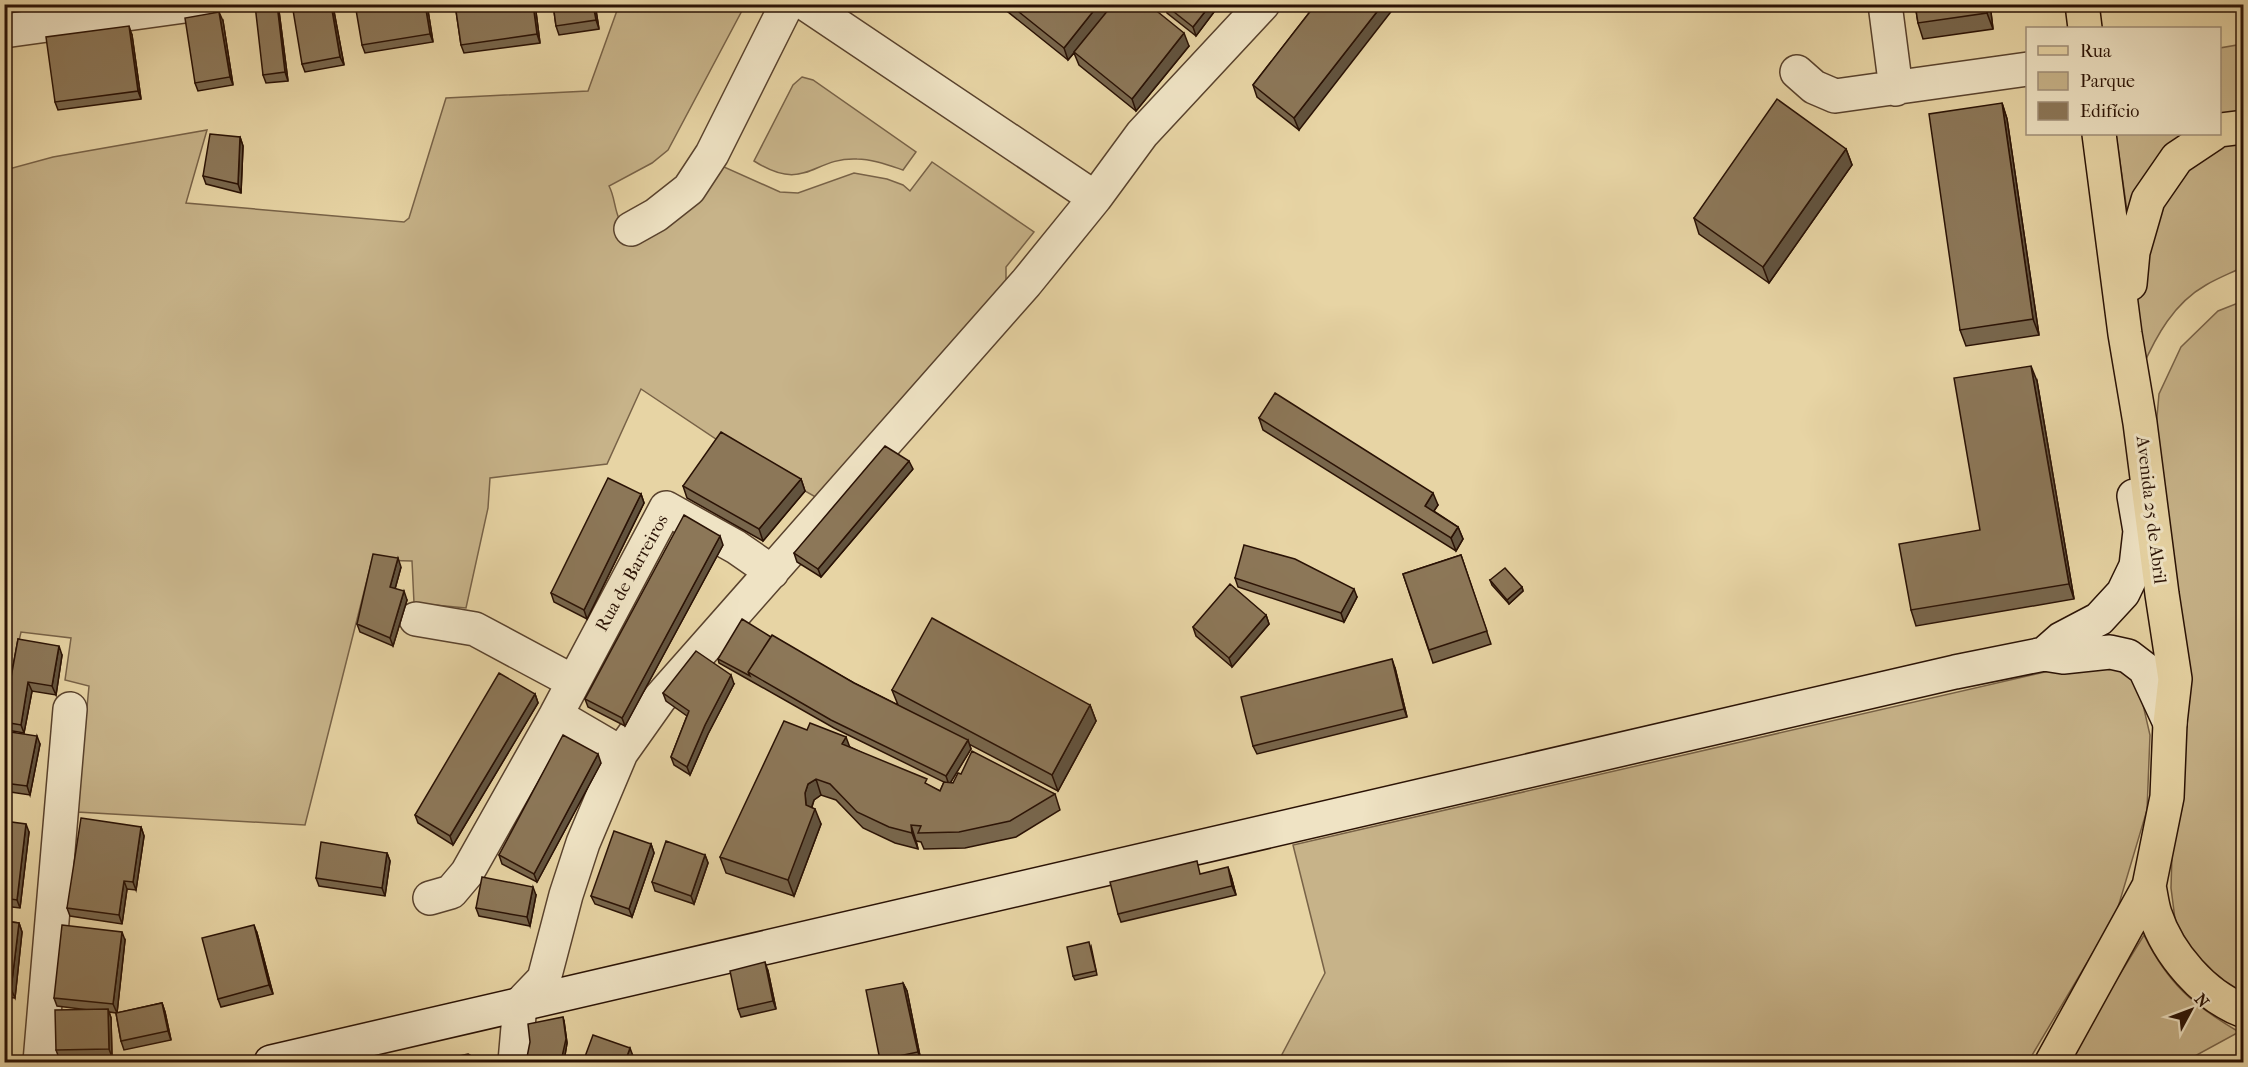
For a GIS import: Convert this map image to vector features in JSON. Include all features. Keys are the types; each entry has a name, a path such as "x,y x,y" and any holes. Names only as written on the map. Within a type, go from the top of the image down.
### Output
{"main road":[{"path":"2082,4 2085,27"},
{"path":"2221,130 2244,127"},
{"name":"Avenida 25 de Abril","path":"2052,1062 2149,886 2167,797 2170,723 2175,679 2140,423 2125,334 2099,135"},
{"path":"2125,334 2133,252 2148,200 2177,158 2212,135"},
{"name":"Avenida 25 de Abril","path":"2149,886 2155,915 2178,958 2194,977 2228,1005 2244,1011"}],"street":[{"path":"4,31 199,4"},
{"path":"631,229 656,215 689,189 712,154 788,4"},
{"path":"806,4 1095,198"},
{"path":"514,1062 520,1004 544,979 583,843 621,753 660,698 1026,283 1095,198 1142,134 1263,4"},
{"path":"1885,4 1896,89"},
{"path":"1797,72 1814,87 1835,96 2026,69"},
{"path":"2044,654 2061,639 2099,619 2123,593 2136,566 2140,531 2132,487 2140,423"},
{"name":"Rua de Barreiros","path":"430,898 451,892 467,873 556,715 572,681 666,508 736,547 772,572"},
{"path":"416,619 475,629 572,681"},
{"path":"271,1062 1955,672 2044,654 2063,657 2110,651 2128,656 2145,669 2170,723"},
{"path":"40,1062 70,709"},
{"path":"556,715 621,753"}],"green space":[{"path":"619,5 745,5 668,150 652,163 609,186 620,221 722,166 780,192 798,193 854,173 887,179 903,185 910,191 932,162 1034,232 1006,267 1006,281 819,499 725,445 641,389 607,464 490,478 488,508 466,608 414,603 412,561 372,560 305,825 77,812 89,686 65,680 71,638 21,632 5,702 5,170 53,157 207,130 186,203 404,222 409,218 446,98 588,91"},
{"path":"2243,44 2243,267 2206,285 2184,301 2160,332 2142,368 2133,252 2116,135 2221,135 2221,48"},
{"path":"802,77 813,80 916,152 903,170 874,161 857,159 829,163 808,172 786,174 754,161 793,85"},
{"path":"2243,301 2243,995 2227,989 2193,954 2175,919 2171,888 2172,854 2183,803 2185,733 2155,439 2159,394 2181,347 2218,311"},
{"path":"2101,659 2138,683 2150,735 2147,810 2116,914 2028,1062 1278,1062 1325,973 1293,845"},
{"path":"2144,935 2162,967 2183,992 2239,1032 2184,1062 2066,1062"}],"building":[{"path":"277,4 285,72 263,75 255,5"},
{"path":"292,4 331,4 340,57 302,64"},
{"path":"355,4 425,4 430,34 362,45"},
{"path":"455,4 533,4 537,34 461,45"},
{"path":"553,4 593,4 596,20 556,26"},
{"path":"1009,4 1099,4 1064,48"},
{"path":"1113,4 1148,4 1184,33 1132,99 1074,52"},
{"path":"1164,4 1211,4 1193,27"},
{"path":"1316,4 1383,4 1294,118 1253,85"},
{"path":"1915,4 1986,4 1987,13 1918,23"},
{"path":"219,12 230,77 195,83 185,18"},
{"path":"129,26 138,91 55,102 46,37"},
{"path":"1777,99 1846,149 1763,267 1694,218"},
{"path":"2002,103 2033,319 1960,330 1929,114"},
{"path":"210,134 240,137 238,184 203,176"},
{"path":"2031,366 2069,584 1911,610 1899,544 1980,530 1954,378"},
{"path":"1275,393 1433,493 1425,506 1458,527 1451,538 1259,418"},
{"path":"721,432 801,479 759,529 683,486"},
{"path":"885,446 909,461 818,569 794,553"},
{"path":"608,478 641,494 584,610 551,593"},
{"path":"684,515 720,536 622,718 585,699"},
{"path":"1244,545 1295,559 1354,589 1341,613 1235,578"},
{"path":"373,554 398,558 390,587 404,591 390,638 357,624"},
{"path":"1461,555 1487,631 1429,650 1403,574"},
{"path":"1505,568 1522,587 1507,600 1490,580"},
{"path":"1230,584 1266,615 1229,658 1193,627"},
{"path":"932,618 1090,705 1052,775 892,690"},
{"path":"742,619 771,637 748,672 750,676 718,659"},
{"path":"772,635 854,683 968,740 946,776 831,720 748,672"},
{"path":"18,639 59,646 52,686 28,682 21,725 4,722"},
{"path":"696,651 731,675 705,725 687,767 671,757 689,711 663,693"},
{"path":"1392,659 1404,709 1253,746 1241,697"},
{"path":"499,673 535,694 450,836 415,815"},
{"path":"784,721 807,730 810,723 846,737 842,744 927,779 925,783 940,791 944,782 953,783 958,773 961,774 972,751 1055,794 1010,821 959,832 918,833 921,826 911,825 912,833 889,827 857,812 830,784 816,779 808,784 805,793 806,805 815,809 788,880 720,857"},
{"path":"4,731 37,736 27,786 4,783"},
{"path":"563,735 598,754 534,874 499,855"},
{"path":"81,818 141,827 133,882 124,881 119,915 67,908"},
{"path":"4,821 26,824 17,900 4,898"},
{"path":"614,831 651,844 629,909 591,896"},
{"path":"666,841 705,855 691,896 652,882"},
{"path":"321,842 387,853 382,888 316,878"},
{"path":"1197,861 1200,874 1228,867 1232,886 1118,914 1110,882"},
{"path":"482,877 533,887 527,917 476,908"},
{"path":"4,921 19,923 11,989 4,988"},
{"path":"62,925 122,932 113,1004 54,998"},
{"path":"254,925 269,985 218,999 202,938"},
{"path":"1089,942 1096,971 1073,976 1067,947"},
{"path":"765,962 773,1001 738,1009 730,971"},
{"path":"903,983 918,1052 880,1060 866,990"},
{"path":"162,1003 168,1031 121,1041 116,1013"},
{"path":"4,1009 7,1010 4,1037"},
{"path":"108,1009 109,1049 56,1050 55,1010"},
{"path":"563,1017 566,1039 562,1057 527,1057 530,1042 528,1024"},
{"path":"593,1035 630,1048 625,1062 583,1062"},
{"path":"468,1054 481,1062 431,1062"}]}
